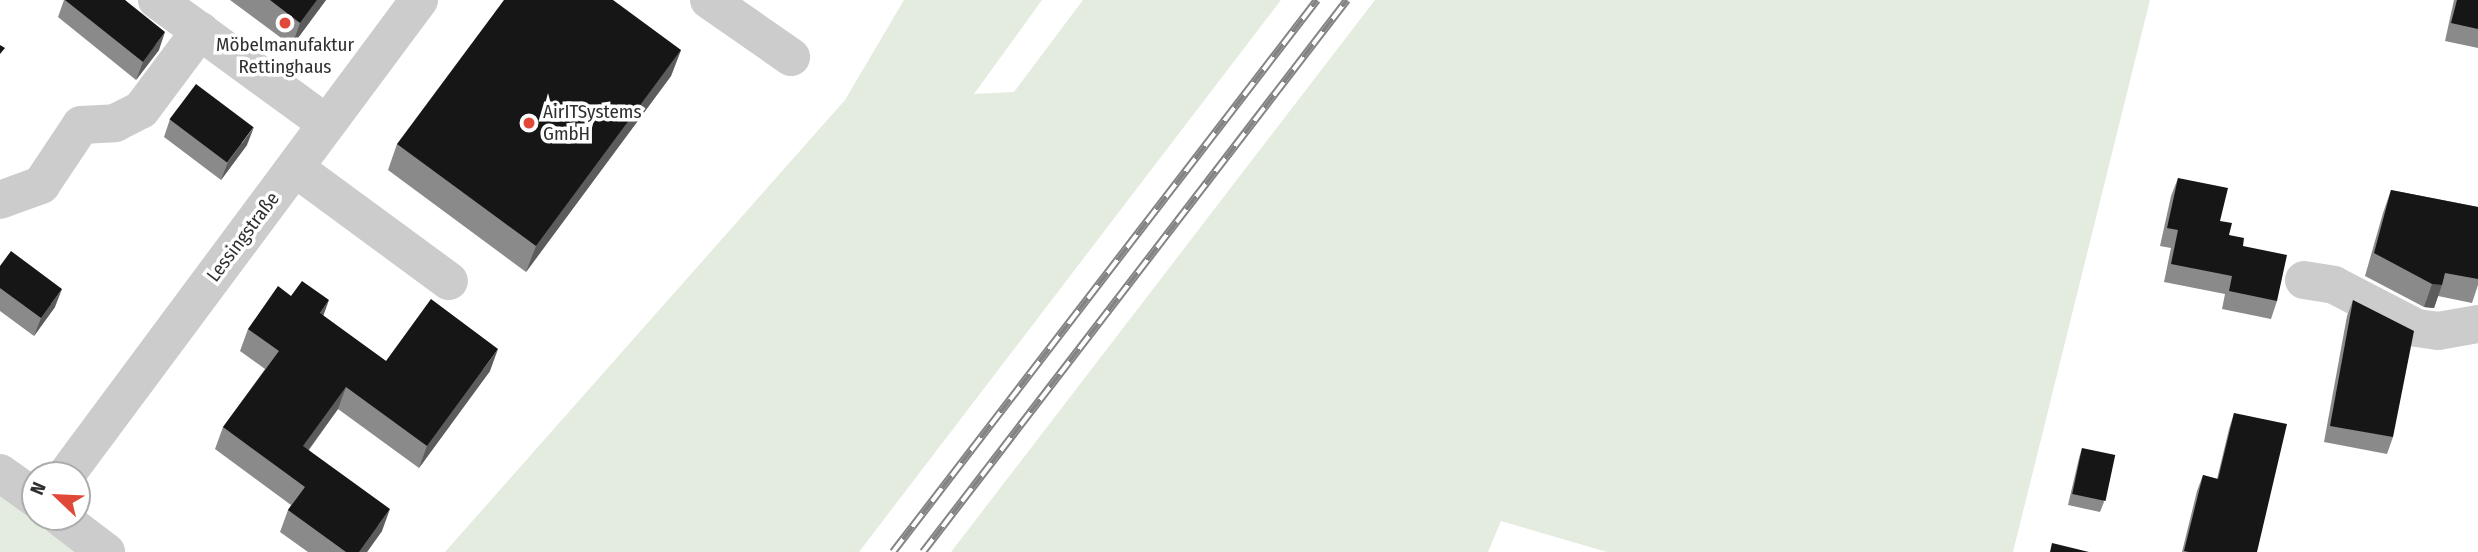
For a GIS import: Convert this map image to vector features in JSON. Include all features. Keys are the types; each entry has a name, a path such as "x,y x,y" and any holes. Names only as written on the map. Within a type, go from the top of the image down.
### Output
{"street":[{"path":"157,0 327,124"},
{"name":"Lessingstraße","path":"76,461 419,0"},
{"path":"709,0 791,57"},
{"path":"0,200 41,185 81,125 115,123 141,110 200,31"},
{"path":"295,168 449,281"},
{"path":"2304,280 2333,285 2417,328 2438,331 2478,324"},
{"path":"0,473 21,488"},
{"path":"78,531 106,552"}],"shaded area":[{"path":"904,0 1042,0 974,94 1014,92 1083,0 1281,0 859,552 445,552 845,100"},
{"path":"1375,0 2150,0 2013,552 1607,552 1501,521 1488,552 951,552"},
{"path":"0,481 21,497 21,531 65,531 92,552 0,552"}],"building":[{"path":"65,0 125,0 165,32 143,62"},
{"path":"270,0 317,0 300,23"},
{"name":"AirITSystems GmbH","path":"504,0 613,0 681,50 536,246 397,144"},
{"path":"2457,0 2478,0 2478,29 2451,23"},
{"path":"196,84 254,127 227,162 170,119"},
{"path":"2178,178 2228,188 2220,221 2232,223 2229,235 2244,238 2243,246 2287,255 2277,301 2229,291 2232,276 2171,264 2178,230 2167,228"},
{"path":"2391,190 2478,207 2478,279 2445,273 2442,285 2432,284 2374,253"},
{"path":"11,251 62,289 41,318 0,288 0,266"},
{"path":"302,281 329,300 320,313 386,361 431,299 498,349 427,446 346,387 303,446 390,509 359,552 346,552 288,510 305,487 223,427 279,351 248,329 278,286 291,296"},
{"path":"2353,300 2414,331 2393,437 2330,426"},
{"path":"2234,413 2287,424 2257,552 2184,551 2203,475 2218,479"},
{"path":"2082,448 2115,455 2105,501 2072,494"},
{"path":"2052,543 2089,552 2050,552"}],"railway":[{"path":"893,552 1317,0"},
{"path":"923,552 1347,0"}],"place":[{"name":"Möbelmanufaktur Rettinghaus","path":"285,23"},
{"name":"AirITSystems GmbH","path":"529,123"}]}
